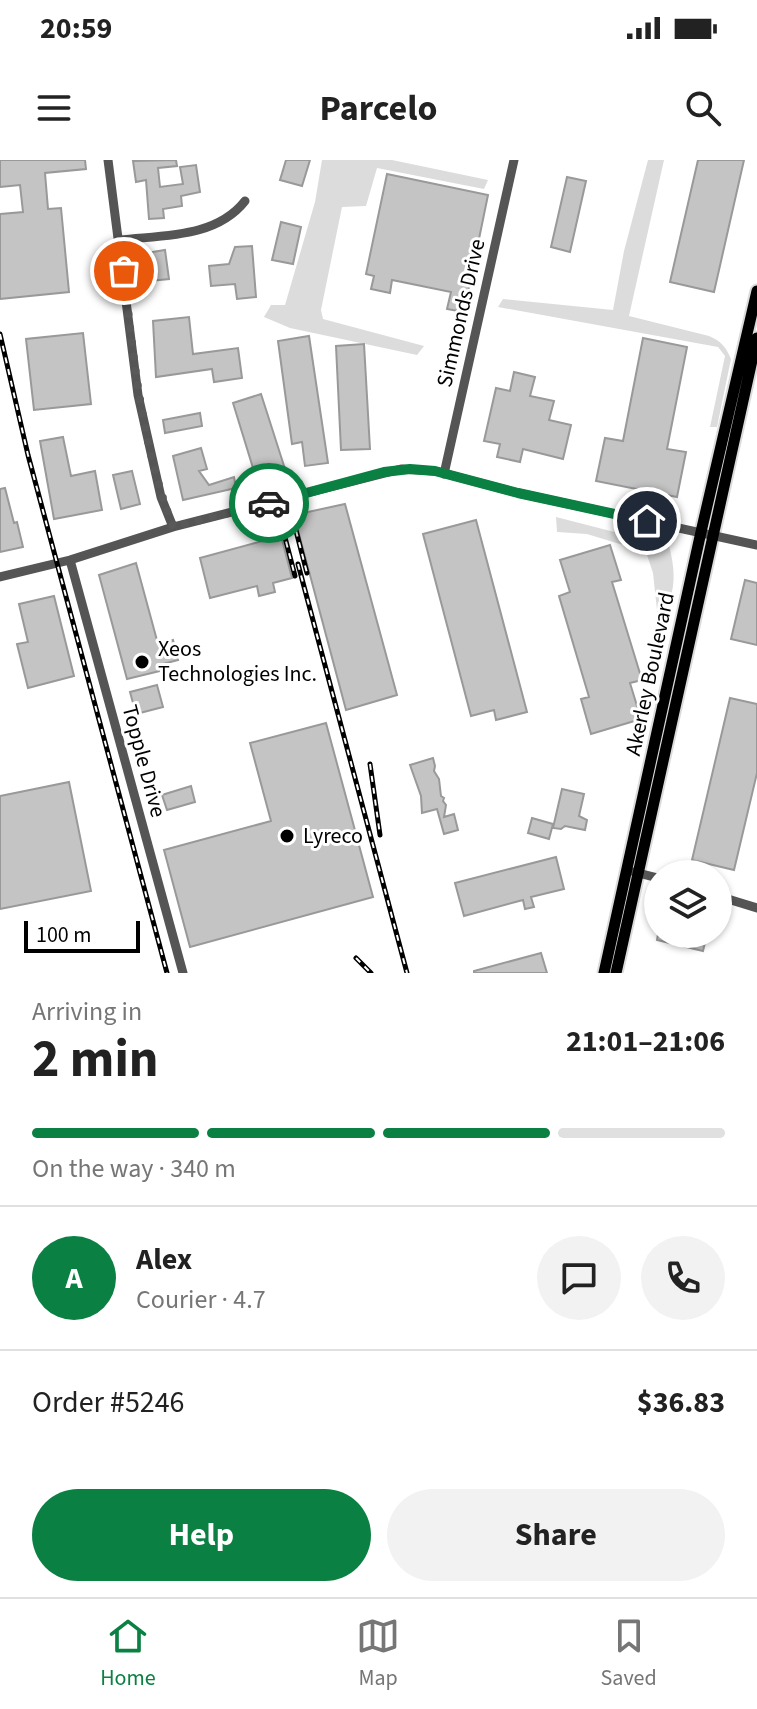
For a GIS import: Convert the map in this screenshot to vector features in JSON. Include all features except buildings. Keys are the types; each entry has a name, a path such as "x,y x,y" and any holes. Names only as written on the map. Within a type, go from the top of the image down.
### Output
{"main road":[{"name":"Akerley Boulevard","path":"616,973 633,872 757,291"},
{"name":"Akerley Boulevard","path":"706,534 757,338"},
{"name":"Akerley Boulevard","path":"604,973 633,872"}],"street":[{"path":"108,160 138,395 161,497 173,527"},
{"name":"Simmonds Drive","path":"444,474 514,160"},
{"path":"120,240 207,229 228,218 245,201"},
{"path":"0,577 70,560 173,527 393,470 410,469 757,545"},
{"name":"Topple Drive","path":"70,560 183,973"},
{"path":"633,872 644,875"},
{"path":"732,900 757,908"}],"shaded area":[{"path":"322,160 392,160 488,180 484,189 377,168 366,206 342,207 321,310 323,319 424,346 417,355 290,328 264,317 271,305 285,305 315,202"},
{"path":"648,160 664,160 629,316 709,336 725,348 731,359 717,427 710,427 725,356 718,347 498,307 503,299 613,310 624,251"},
{"path":"556,517 669,546 673,565 672,593 658,619 653,573 646,552 587,534 557,532"}],"railway":[{"path":"0,334 28,455 167,973"},
{"path":"293,519 307,573"},
{"path":"283,530 295,576"},
{"path":"298,564 407,973"},
{"path":"370,764 380,835"},
{"path":"356,958 371,973"}],"way so far":[{"path":"124,271 138,395 161,497 173,527 269,503"}],"place":[{"name":"Xeos Technologies Inc.","path":"142,662"},
{"name":"Lyreco","path":"287,836"}],"route":[{"path":"269,503 384,472 410,469 435,471 647,521"}]}
